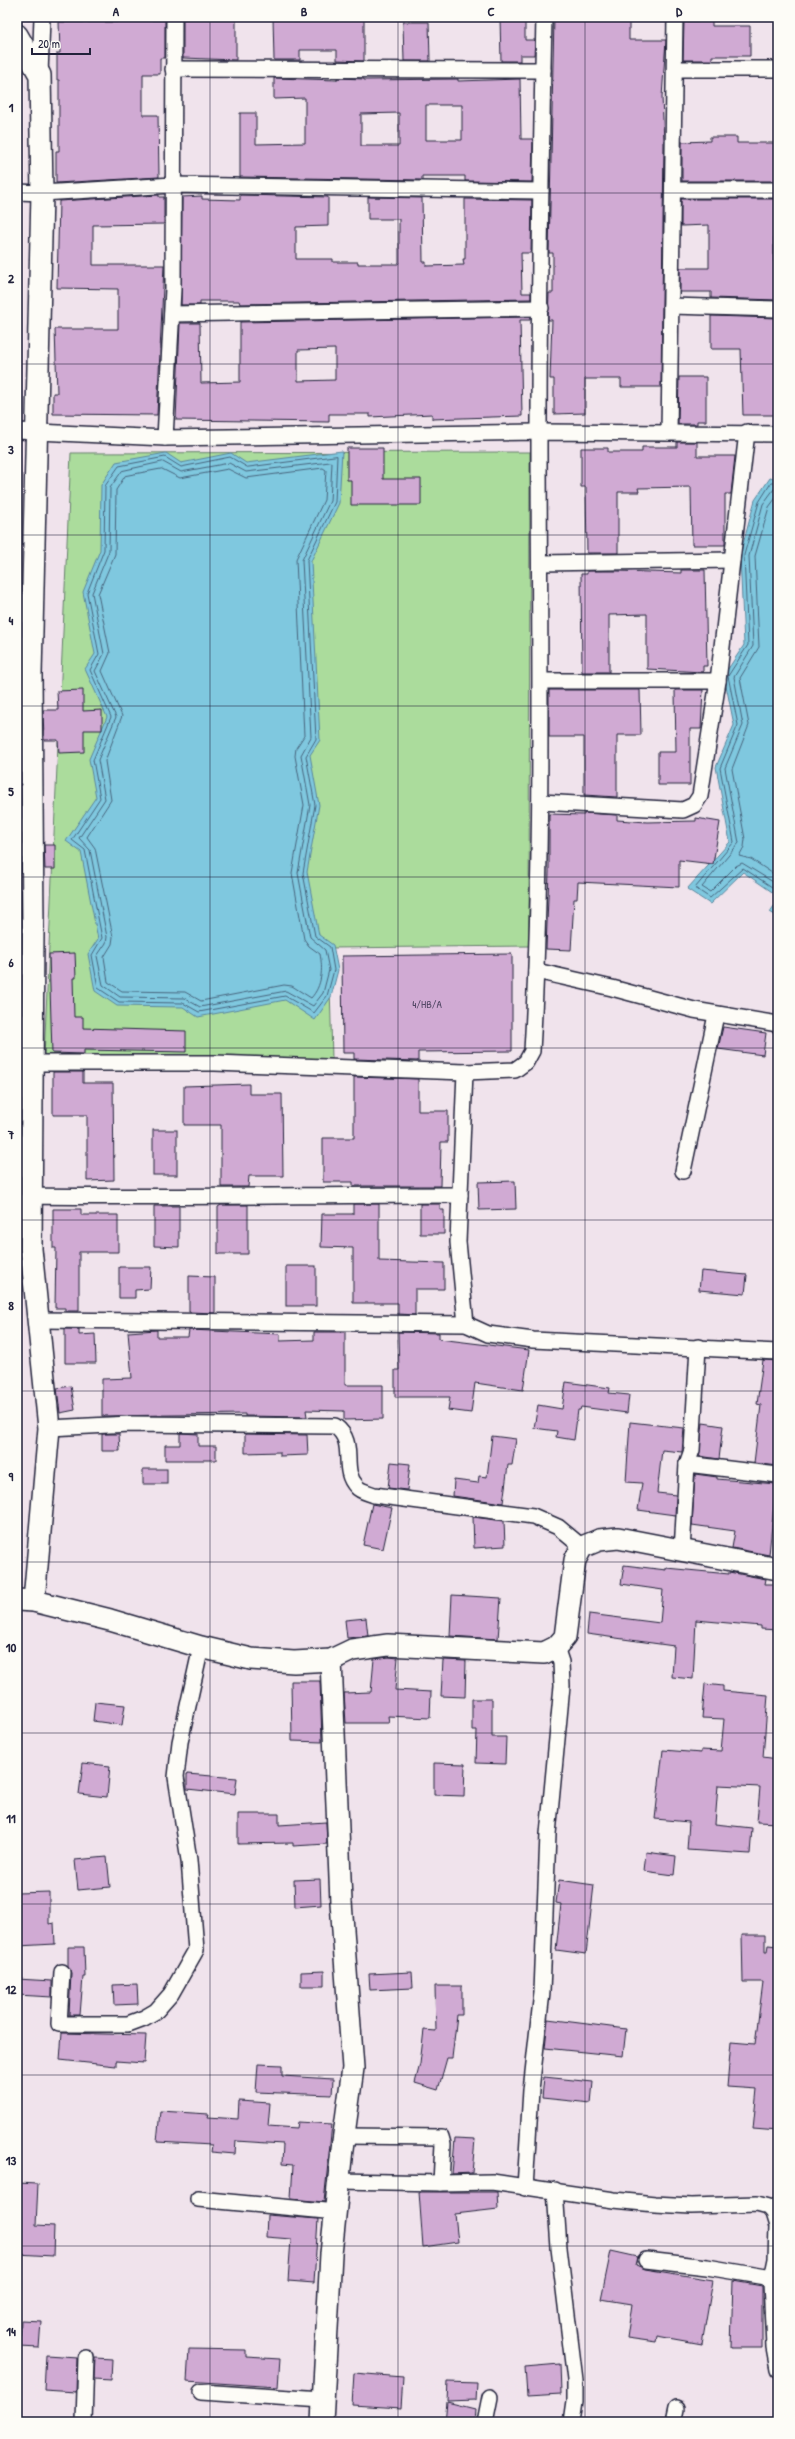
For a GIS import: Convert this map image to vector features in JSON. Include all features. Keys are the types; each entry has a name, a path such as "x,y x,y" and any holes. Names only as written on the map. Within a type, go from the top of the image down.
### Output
{"street":[{"path":"42,17 40,75 42,193 27,431 31,675 25,826 24,1063 31,1196 31,1249 49,1428 25,1600 110,1620 201,1648 250,1659 294,1662 331,1660 352,1650 388,1645 544,1653 556,1647 565,1637 575,1560 582,1547 599,1540 618,1538 778,1569"},
{"path":"165,438 172,314 172,69 174,17"},
{"path":"24,1063 215,1063 465,1072 515,1070 526,1062 532,1051 541,802 541,563 539,432 541,308 540,191 544,17"},
{"path":"669,433 675,17"},
{"path":"17,35 40,75"},
{"path":"172,69 543,70"},
{"path":"675,69 778,69"},
{"path":"17,192 42,193 173,186 540,191"},
{"path":"673,190 778,190"},
{"path":"671,306 778,309"},
{"path":"172,314 541,308"},
{"path":"27,431 165,438 539,432 746,432 778,434"},
{"path":"541,802 683,810 694,805 700,796 718,681 746,432"},
{"path":"541,563 732,560"},
{"path":"541,681 718,681"},
{"path":"536,971 612,988 657,1002 716,1015 778,1024"},
{"path":"683,1171 716,1015"},
{"path":"465,1072 458,1242 466,1324"},
{"path":"31,1196 142,1198 309,1194 460,1195"},
{"path":"37,1320 466,1324 488,1334 533,1340 778,1352"},
{"path":"682,1551 686,1464 692,1450 698,1347"},
{"path":"49,1428 130,1424 335,1426 342,1431 347,1438 349,1477 357,1488 374,1495 533,1516 558,1526 582,1547"},
{"path":"686,1464 778,1475"},
{"path":"524,2188 531,2090 542,1992 548,1834 562,1686 561,1662 556,1647"},
{"path":"62,1972 59,2024 128,2024 156,2011 172,1994 196,1950 190,1860 176,1777 180,1742 201,1648"},
{"path":"322,2422 336,2212 353,2068 341,1902 331,1660"},
{"path":"344,2136 441,2137 443,2144 441,2183"},
{"path":"340,2180 441,2183 492,2182 524,2188 555,2190 614,2200 655,2204 691,2206 757,2204 768,2207 773,2214 778,2235 776,2259 771,2283 774,2347 778,2369"},
{"path":"555,2190 559,2248 575,2380 575,2401 572,2422"},
{"path":"198,2199 336,2212"},
{"path":"646,2260 760,2274 766,2277 771,2283"},
{"path":"84,2422 86,2358"},
{"path":"200,2392 323,2400"},
{"path":"485,2422 490,2396"}],"green space":[{"path":"530,452 529,946 329,948 332,1059 44,1058 71,453"}],"water":[{"path":"342,451 339,503 311,561 320,740 310,755 319,805 307,872 319,935 333,945 338,970 331,997 315,1020 285,1000 198,1017 183,1007 117,1006 95,991 88,954 98,939 81,852 66,841 96,797 89,759 107,717 85,669 95,654 83,592 100,550 101,485 116,462 166,453 181,463 231,453 246,463"},
{"path":"770,478 778,480 778,896 743,872 710,904 687,889 730,842 716,767 734,725 724,675 744,645 740,555 755,500"},
{"path":"778,900 778,917 770,912"}],"building":[{"path":"183,17 236,17 236,60 183,58"},
{"path":"273,17 364,17 364,61 337,60 337,50 300,50 300,60 274,60"},
{"path":"500,17 525,17 525,40 535,40 534,55 520,55 520,61 501,61"},
{"path":"554,17 629,17 629,40 666,40 662,97 664,142 661,387 621,387 621,379 585,379 585,413 554,414 554,379 550,379 552,320 548,320 549,293 553,293 553,253 549,253"},
{"path":"117,20 165,20 165,58 160,58 160,74 143,74 143,115 158,115 159,177 56,183 56,151 59,151 59,80 57,80 57,53 60,53 59,22 117,22"},
{"path":"684,21 712,21 712,26 750,26 750,56 712,56 712,60 683,60"},
{"path":"403,22 429,22 430,61 404,61"},
{"path":"274,78 337,80 337,78 364,80 458,79 458,81 520,79 521,139 533,139 532,182 465,181 465,176 422,176 422,180 240,177 240,113 256,113 256,144 305,143 305,98 274,99","holes":["426,105 462,105 462,140 426,140","399,113 399,146 361,146 361,114"]},
{"path":"710,137 737,137 737,143 778,143 778,181 682,181 682,142 710,141"},
{"path":"159,195 159,197 164,197 164,224 93,225 93,265 164,265 157,415 53,414 53,393 57,393 55,329 118,329 118,289 57,288 59,201"},
{"path":"240,195 328,197 328,226 296,227 296,259 333,259 333,262 358,262 358,264 398,264 399,262 399,219 368,219 368,197 422,198 423,262 426,262 426,266 464,265 465,199 532,200 531,253 521,253 522,293 531,293 531,299 240,304 239,301 200,301 200,305 181,305 182,197 202,196 202,199 240,200"},
{"path":"681,199 778,199 778,227 774,227 774,262 778,262 778,300 711,298 711,292 680,292 680,268 709,268 709,225 681,226"},
{"path":"711,316 778,318 778,415 743,415 741,349 711,349"},
{"path":"530,317 530,320 520,320 522,416 432,419 432,414 370,417 370,414 329,414 329,422 176,420 180,323 200,323 201,383 240,382 240,322","holes":["335,349 335,380 298,381 298,350"]},
{"path":"679,377 706,377 706,421 697,421 697,424 678,424"},
{"path":"677,442 697,442 697,456 735,456 731,494 725,494 725,545 692,545 691,487 638,488 639,492 618,492 618,553 587,553 586,487 581,487 581,448 608,448 608,452 642,452 642,447 677,447"},
{"path":"347,448 383,448 383,479 421,479 421,505 351,505 351,480 347,480"},
{"path":"681,570 705,570 707,666 703,666 703,672 647,669 647,614 609,615 609,672 582,672 581,574 587,574 587,571 681,573"},
{"path":"83,690 83,711 102,710 102,730 84,730 84,752 59,753 58,740 44,740 43,710 58,710 57,691"},
{"path":"549,690 640,690 641,735 617,735 617,797 584,795 584,737 549,737"},
{"path":"675,690 703,690 701,729 690,729 690,785 658,785 658,752 676,752"},
{"path":"584,813 617,815 617,820 647,822 696,821 696,818 720,822 713,864 679,860 679,887 578,882 577,899 574,899 571,950 546,949 549,872 549,814 584,815"},
{"path":"44,845 55,845 55,869 45,869"},
{"path":"75,953 76,978 73,978 74,1017 83,1017 83,1028 186,1031 186,1052 84,1050 84,1054 52,1053 49,954"},
{"path":"512,954 512,1051 418,1052 418,1061 354,1059 354,1053 343,1053 342,956"},
{"path":"723,1027 766,1033 763,1055 718,1049"},
{"path":"53,1072 83,1072 83,1083 113,1083 114,1180 87,1181 87,1115 53,1115"},
{"path":"354,1077 418,1079 418,1111 448,1111 448,1142 441,1142 440,1186 353,1186 353,1182 323,1182 323,1138 354,1138"},
{"path":"249,1084 249,1094 282,1094 283,1176 249,1176 248,1187 221,1187 221,1125 184,1125 184,1086"},
{"path":"153,1130 177,1130 177,1175 153,1175"},
{"path":"515,1181 516,1209 479,1210 478,1182"},
{"path":"353,1204 379,1204 379,1261 444,1263 444,1289 415,1289 415,1315 398,1314 398,1303 353,1303 353,1248 321,1247 322,1214 353,1214"},
{"path":"420,1204 440,1204 440,1210 444,1210 444,1234 420,1234"},
{"path":"221,1205 248,1205 248,1254 218,1254 218,1207"},
{"path":"154,1206 179,1206 179,1247 154,1246"},
{"path":"53,1209 81,1209 81,1215 118,1215 118,1252 79,1252 79,1311 65,1311 65,1308 55,1308 56,1248 53,1248"},
{"path":"286,1266 316,1266 316,1306 286,1306"},
{"path":"119,1267 151,1267 150,1289 135,1290 135,1298 119,1298"},
{"path":"701,1271 747,1275 745,1294 699,1290"},
{"path":"189,1276 215,1277 215,1313 189,1312"},
{"path":"65,1329 79,1329 79,1335 95,1334 96,1363 65,1363"},
{"path":"157,1330 157,1337 188,1337 189,1330 280,1334 280,1341 314,1340 314,1332 345,1332 345,1385 383,1385 383,1419 344,1420 344,1411 306,1410 307,1417 245,1416 245,1414 102,1416 102,1379 132,1378 128,1332"},
{"path":"398,1332 439,1333 439,1339 529,1350 523,1390 475,1383 471,1413 448,1410 450,1397 395,1397 395,1370 399,1370"},
{"path":"763,1360 778,1361 778,1466 754,1463 761,1405 757,1404"},
{"path":"566,1382 610,1388 609,1393 629,1395 627,1413 581,1407 580,1410 578,1410 574,1440 556,1437 557,1431 534,1428 538,1405 562,1409"},
{"path":"71,1386 75,1410 60,1413 57,1388"},
{"path":"630,1422 684,1428 682,1452 662,1450 657,1493 676,1495 675,1515 638,1510 642,1483 626,1482"},
{"path":"703,1423 723,1426 719,1459 699,1456"},
{"path":"180,1433 198,1434 198,1446 216,1446 216,1460 165,1460 165,1445 180,1445"},
{"path":"102,1434 119,1434 120,1451 102,1451"},
{"path":"245,1434 307,1435 308,1455 280,1456 280,1452 245,1453"},
{"path":"492,1436 516,1439 512,1465 508,1465 503,1503 453,1496 454,1480 478,1483 479,1476 487,1477"},
{"path":"391,1462 410,1464 407,1490 388,1488"},
{"path":"143,1469 167,1469 167,1484 143,1484"},
{"path":"695,1474 717,1477 717,1479 776,1484 769,1555 732,1548 735,1531 692,1525"},
{"path":"372,1504 392,1508 383,1549 363,1545"},
{"path":"473,1517 504,1521 505,1546 474,1548"},
{"path":"624,1565 666,1570 666,1568 729,1574 729,1572 766,1579 765,1584 778,1584 778,1630 761,1629 761,1626 696,1620 693,1679 672,1677 674,1646 587,1634 589,1614 660,1623 663,1590 621,1584"},
{"path":"452,1595 501,1598 498,1639 450,1636"},
{"path":"366,1618 368,1636 347,1638 345,1620"},
{"path":"389,1657 398,1658 395,1690 431,1692 430,1718 388,1716 389,1723 346,1723 344,1693 371,1692 374,1659"},
{"path":"443,1660 466,1661 465,1697 441,1696"},
{"path":"291,1681 320,1681 322,1742 292,1741"},
{"path":"705,1684 723,1686 723,1691 768,1695 763,1757 778,1759 778,1823 757,1822 760,1787 718,1785 715,1824 752,1828 750,1854 687,1850 689,1822 655,1819 663,1750 701,1753 701,1750 721,1751 724,1719 702,1718"},
{"path":"472,1699 492,1699 492,1737 506,1737 505,1764 476,1763 477,1730 472,1730"},
{"path":"95,1702 125,1705 122,1725 93,1721"},
{"path":"83,1763 110,1766 107,1797 79,1794"},
{"path":"434,1763 465,1764 464,1796 434,1795"},
{"path":"187,1774 237,1778 235,1794 187,1789"},
{"path":"238,1814 279,1814 279,1825 326,1822 327,1844 293,1846 293,1843 238,1844"},
{"path":"646,1852 676,1856 674,1875 644,1871"},
{"path":"107,1857 110,1887 78,1890 75,1860"},
{"path":"320,1879 321,1905 295,1907 294,1880"},
{"path":"559,1880 594,1885 586,1954 556,1950 561,1904 556,1903"},
{"path":"49,1892 49,1924 54,1923 55,1944 18,1946 17,1893"},
{"path":"742,1935 765,1935 765,1951 767,1951 768,1945 778,1946 778,2131 753,2129 757,2089 727,2087 731,2042 755,2044 763,1982 743,1982"},
{"path":"68,1947 84,1947 85,1977 83,1977 80,2015 69,2015 71,1973 68,1966"},
{"path":"324,1971 324,1986 301,1986 301,1972"},
{"path":"412,1972 413,1988 370,1990 369,1974"},
{"path":"17,1979 52,1981 52,1997 17,1995"},
{"path":"137,1984 138,2004 114,2005 113,1985"},
{"path":"435,1986 462,1986 462,2015 457,2015 452,2058 447,2058 438,2090 415,2083 420,2064 424,2030 436,2031"},
{"path":"548,2019 626,2029 623,2056 545,2048"},
{"path":"62,2033 146,2035 144,2063 116,2061 116,2066 60,2060"},
{"path":"258,2064 282,2065 282,2076 333,2079 332,2095 256,2092"},
{"path":"544,2077 593,2082 591,2103 542,2098"},
{"path":"239,2101 270,2103 268,2126 297,2128 298,2122 332,2124 324,2202 291,2199 293,2165 282,2164 283,2144 236,2141 235,2154 211,2152 212,2145 157,2142 160,2111 209,2114 208,2117 238,2119"},
{"path":"455,2138 475,2139 472,2173 452,2174"},
{"path":"17,2183 38,2184 36,2225 54,2226 53,2256 17,2254"},
{"path":"419,2192 497,2192 498,2209 455,2214 458,2242 423,2247"},
{"path":"267,2215 318,2219 314,2283 288,2281 291,2239 266,2237"},
{"path":"611,2251 638,2257 636,2265 645,2269 713,2280 702,2344 657,2336 656,2342 627,2338 632,2304 601,2299"},
{"path":"733,2281 762,2286 762,2348 731,2348"},
{"path":"21,2320 41,2321 39,2348 20,2347"},
{"path":"189,2349 246,2350 246,2357 280,2359 278,2387 187,2381"},
{"path":"46,2355 77,2357 76,2392 44,2390"},
{"path":"95,2358 112,2359 111,2380 94,2379"},
{"path":"560,2364 561,2394 527,2396 525,2367"},
{"path":"354,2373 403,2377 401,2408 352,2405"},
{"path":"448,2382 477,2383 476,2400 447,2401"},
{"path":"447,2402 475,2409 474,2422 445,2422"}]}
